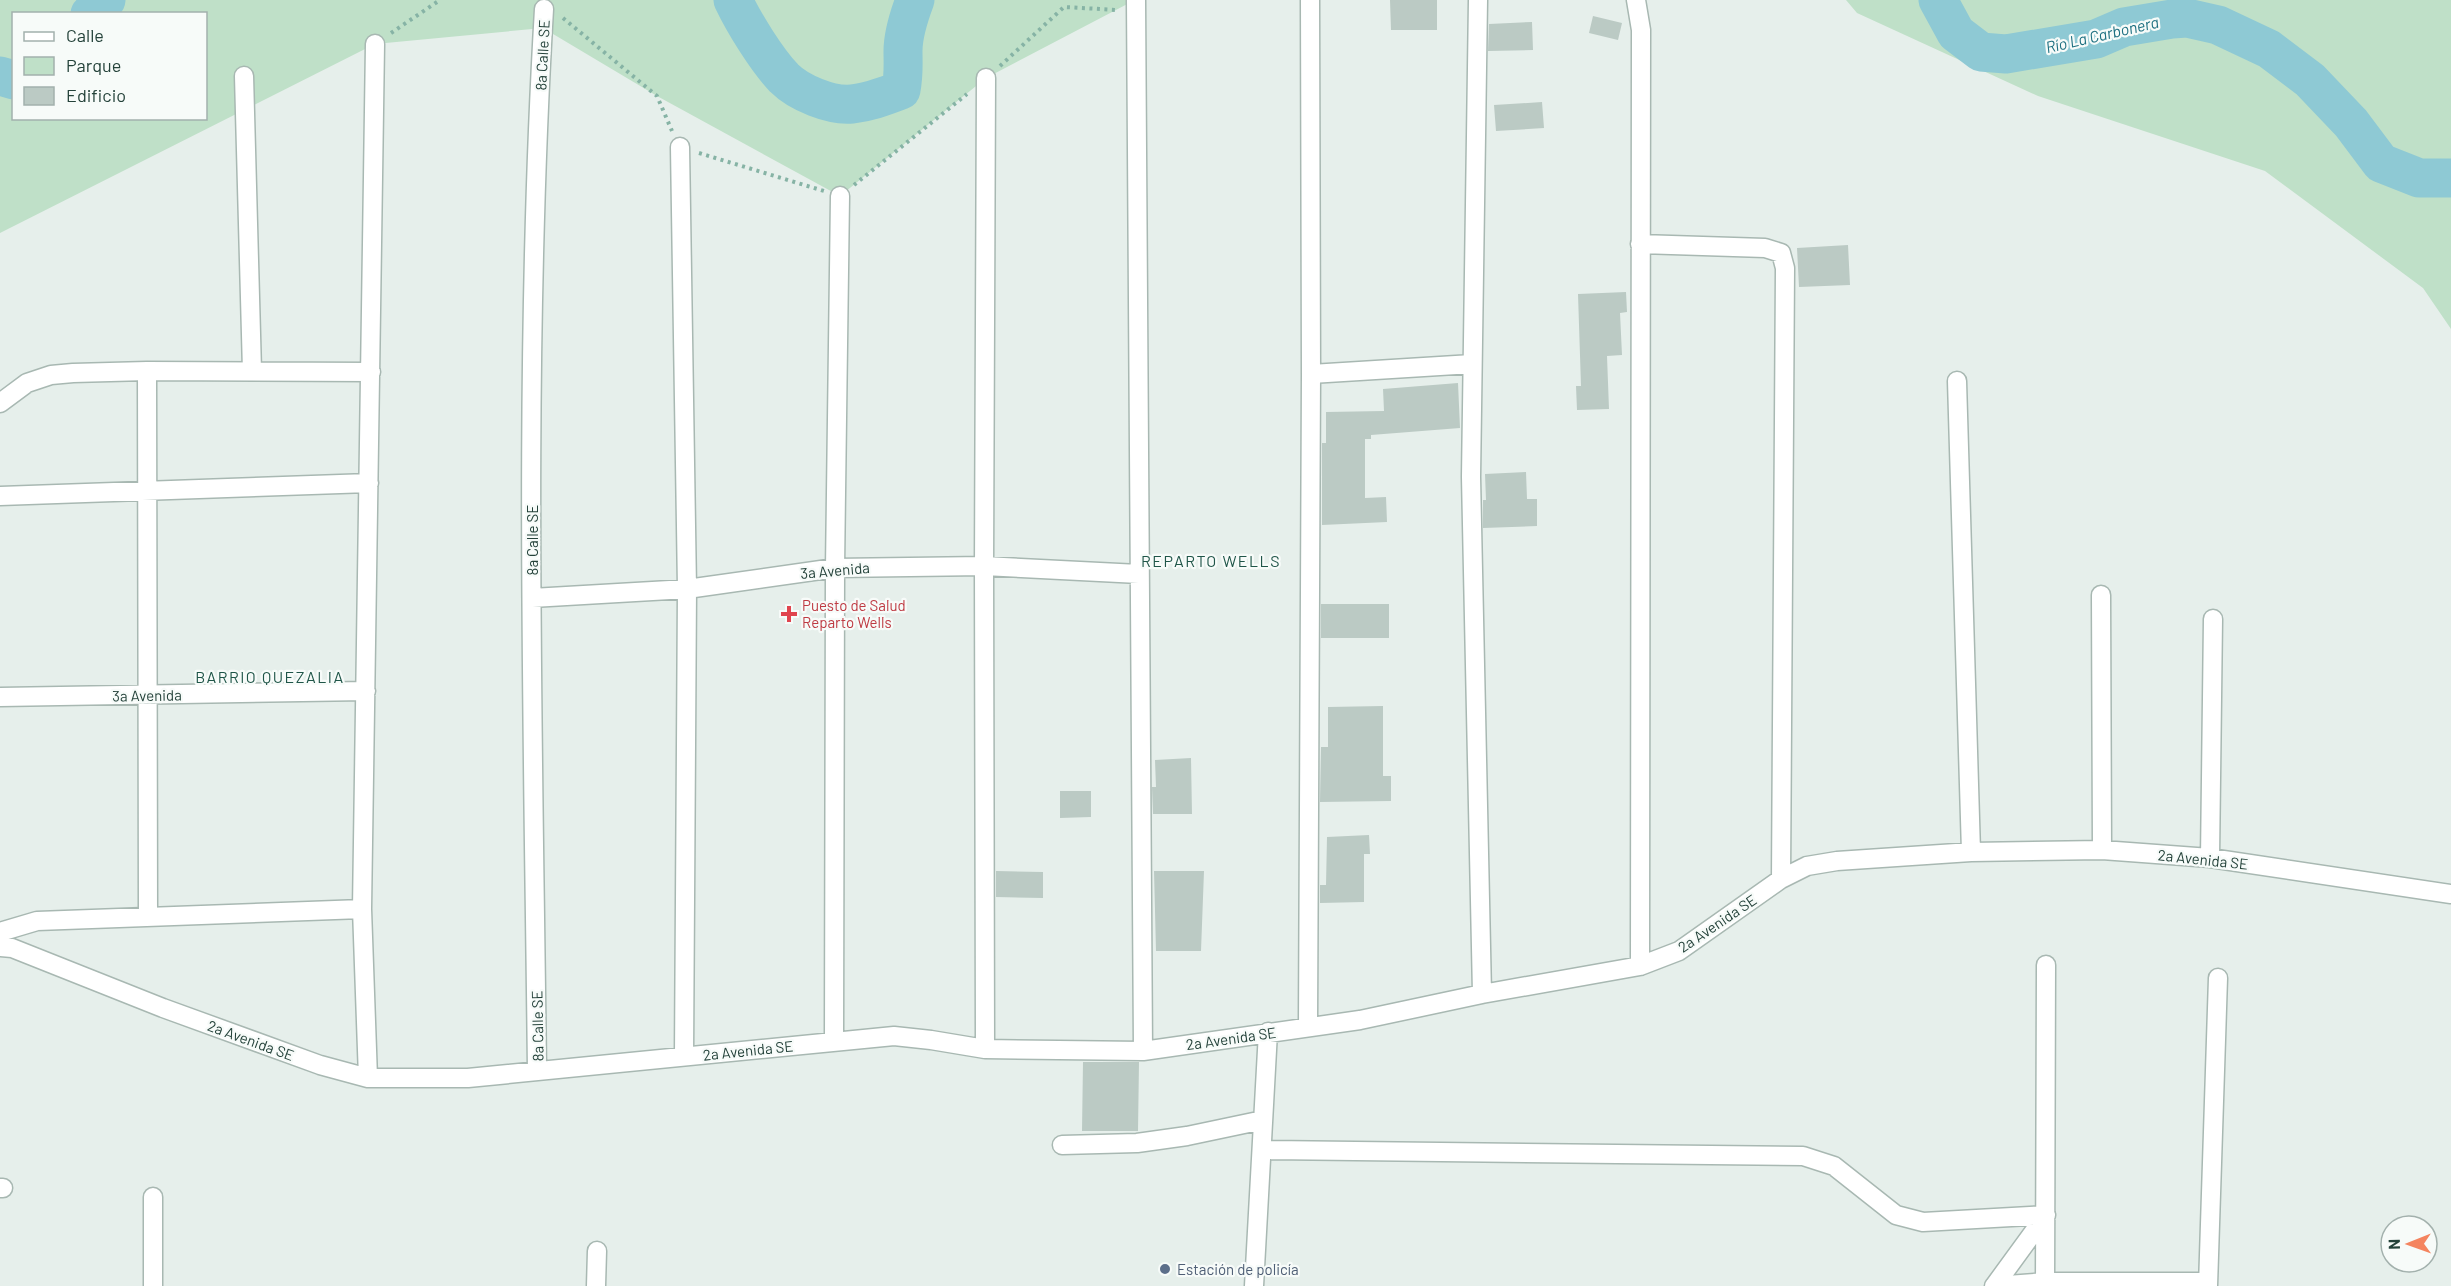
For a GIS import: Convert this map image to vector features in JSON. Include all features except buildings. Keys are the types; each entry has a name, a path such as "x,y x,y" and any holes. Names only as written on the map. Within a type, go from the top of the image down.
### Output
{"street":[{"path":"1136,0 1138,574 1143,1051"},
{"path":"1308,1027 1310,0"},
{"path":"1478,0 1471,477 1482,994"},
{"path":"1636,0 1641,30 1640,966"},
{"name":"8a Calle SE","path":"537,1071 532,598 532,294 544,9"},
{"path":"368,1078 362,909 375,44"},
{"path":"244,76 252,371"},
{"path":"985,1049 986,78"},
{"path":"680,147 687,589 684,1056"},
{"path":"834,1041 835,568 840,196"},
{"path":"1641,244 1765,248 1781,253 1785,268 1781,879"},
{"path":"1311,374 1472,364"},
{"path":"0,403 27,383 51,375 147,371 370,372"},
{"path":"147,371 148,917"},
{"path":"1957,381 1971,852"},
{"path":"0,496 369,483"},
{"name":"3a Avenida","path":"532,598 687,589 835,568 984,566 1138,574"},
{"path":"2101,595 2102,850"},
{"path":"2210,858 2213,620"},
{"name":"3a Avenida","path":"0,696 366,692"},
{"name":"2a Avenida SE","path":"0,947 12,948 163,1008 320,1065 368,1078 468,1078 894,1036 985,1049 1143,1051 1360,1020 1482,994 1640,966 1679,951 1781,879 1807,866 1837,861 1971,852 2102,850 2210,858 2451,894"},
{"path":"0,932 37,921 362,909"},
{"path":"2046,965 2046,1284"},
{"path":"1994,1286 2208,1284 2218,978"},
{"path":"1254,1286 1268,1032"},
{"path":"1062,1145 1137,1143 1187,1136 1263,1120"},
{"path":"1262,1150 1803,1156 1834,1166 1896,1215 1923,1222 2046,1215"},
{"path":"153,1197 153,1286"},
{"path":"1994,1286 2046,1215"},
{"path":"596,1286 597,1251"}],"path":[{"path":"375,44 440,0"},
{"path":"544,9 560,16 657,96 680,147 840,196 986,78 1064,7 1120,10"}],"green space":[{"path":"0,0 1135,0 986,78 840,196 657,96 543,28 375,44 0,233"},
{"path":"1846,0 2451,0 2451,329 2423,288 2265,171 2038,96 1857,13"}],"waterway":[{"name":"Río La Carbonera","path":"92,12 106,0"},
{"name":"Río La Carbonera","path":"733,0 770,61 790,84 816,97 844,104 865,102 901,90 904,38 915,0"},
{"name":"Río La Carbonera","path":"1938,0 1956,33 1981,52 2006,54 2096,39 2124,27 2172,19 2187,18 2218,25 2269,49 2310,80 2351,123 2381,163 2419,178 2451,178"},
{"name":"Río La Carbonera","path":"0,76 12,79"}],"place":[{"name":"Puesto de Salud Reparto Wells","path":"789,614"},
{"name":"Estación de policía","path":"1165,1269"}],"district":[{"name":"REPARTO WELLS","path":"1211,560"},
{"name":"BARRIO QUEZALIA","path":"270,676"}]}
